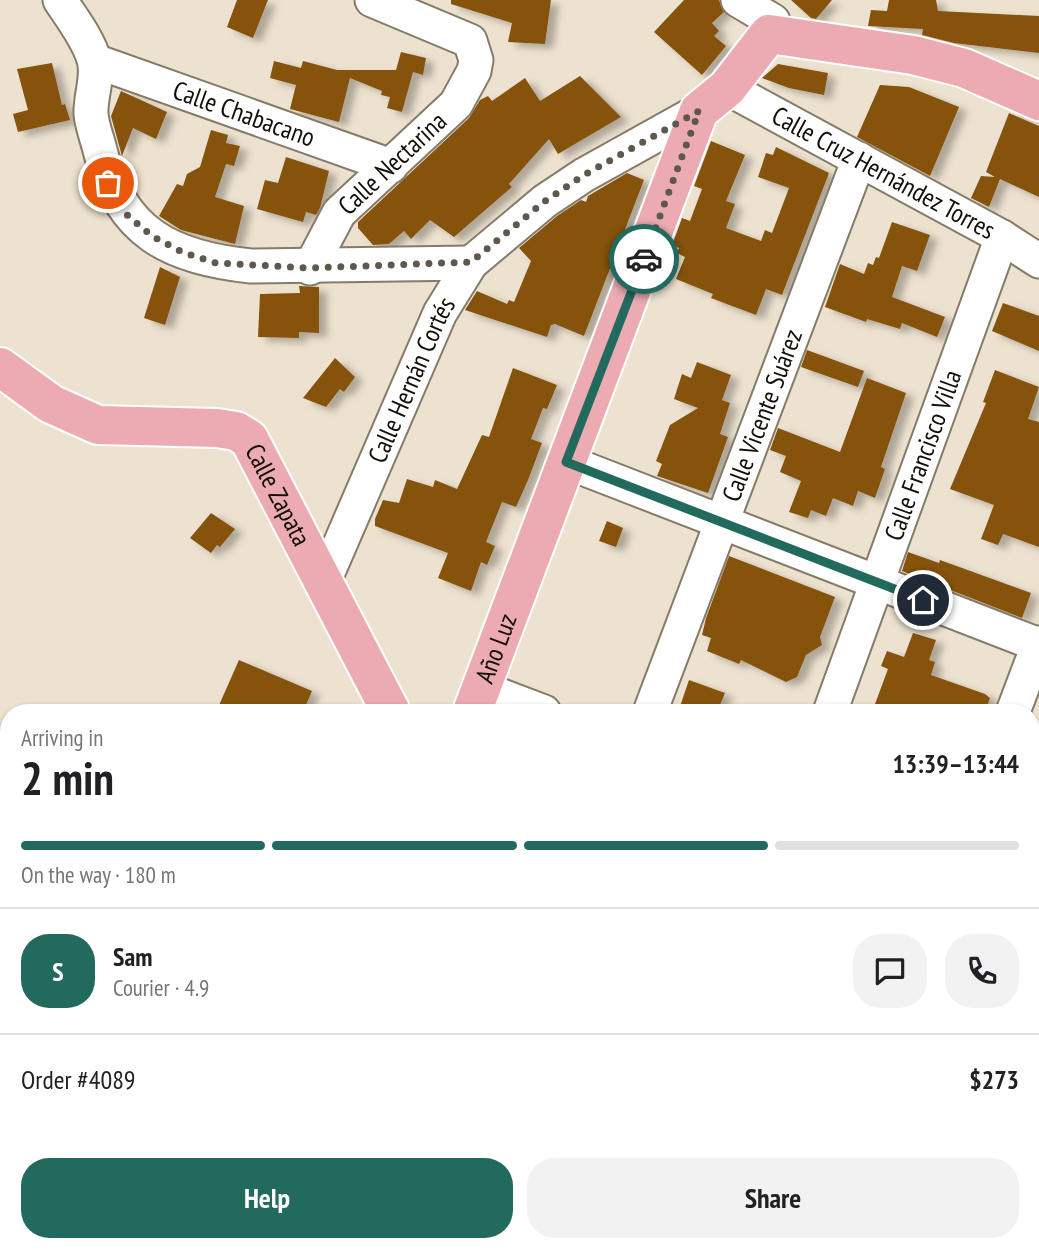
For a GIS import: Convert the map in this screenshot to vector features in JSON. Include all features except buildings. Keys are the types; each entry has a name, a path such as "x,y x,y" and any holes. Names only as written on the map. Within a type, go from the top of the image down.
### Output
{"main road":[{"name":"Calle Hernán Cortés","path":"713,100 774,19"},
{"path":"774,19 964,68 1039,101"},
{"name":"Año Luz","path":"476,700 566,462 713,100"},
{"name":"Calle Zapata","path":"0,367 51,404 98,425 217,428 236,432 249,439 325,579 387,704"}],"street":[{"path":"60,0 95,61 91,114 108,183 126,214 152,236 182,252 205,259 251,266 310,268 471,262"},
{"name":"Calle Nectarina","path":"310,268 339,213 456,104 474,71 476,60 470,41 372,0"},
{"path":"738,0 774,19"},
{"name":"Calle Chabacano","path":"95,61 391,166"},
{"name":"Calle Cruz Hernández Torres","path":"713,100 859,159 1002,237 1039,261"},
{"name":"Calle Hernán Cortés","path":"325,579 440,313 471,262 545,201 584,175 713,100"},
{"name":"Calle Vicente Suárez","path":"653,704 859,159"},
{"name":"Calle Francisco Villa","path":"833,704 1002,237"},
{"path":"566,462 1039,644 1016,704"},
{"path":"476,700 499,704"}],"way so far":[{"path":"108,183 126,214 152,236 182,252 216,263 310,268 471,262 545,201 584,175 699,111 644,259"}],"route":[{"path":"644,259 566,462 923,600"}]}
